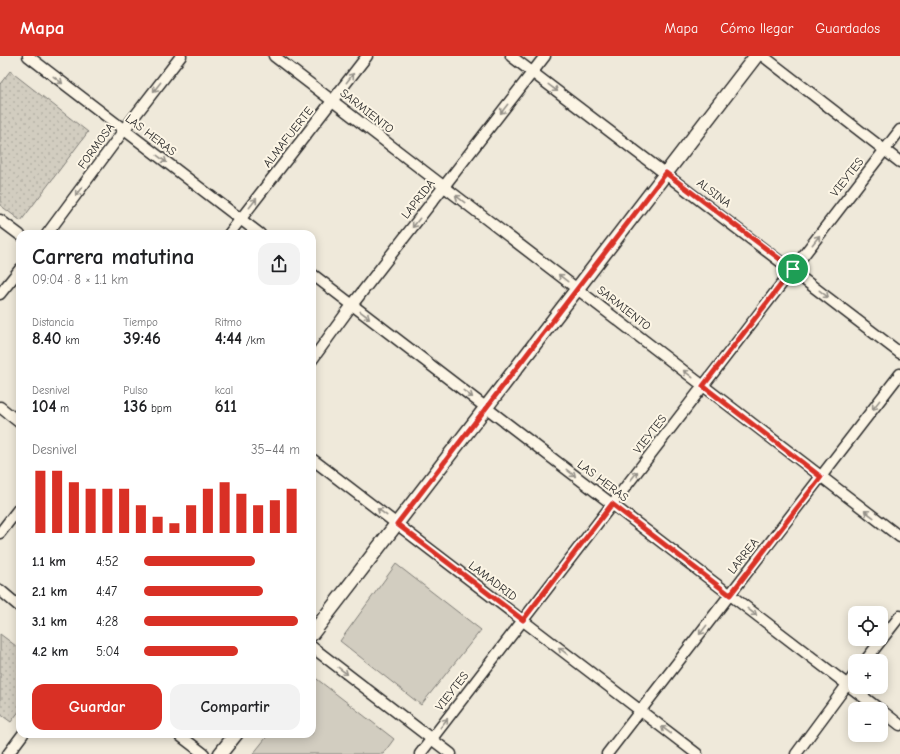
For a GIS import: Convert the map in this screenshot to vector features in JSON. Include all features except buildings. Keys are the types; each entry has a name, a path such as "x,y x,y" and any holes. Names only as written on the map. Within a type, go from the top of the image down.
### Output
{"main road":[{"path":"316,629 756,56"},
{"path":"220,754 233,738"}],"street":[{"name":"LAS HERAS","path":"28,56 255,230"},
{"name":"FORMOSA","path":"50,230 181,56"},
{"name":"SARMIENTO","path":"274,56 900,537"},
{"name":"ALMAFUERTE","path":"232,230 367,56"},
{"name":"ALSINA","path":"511,56 793,269 900,353"},
{"name":"LAPRIDA","path":"316,354 352,305 545,56"},
{"path":"763,56 900,162"},
{"name":"VIEYTES","path":"420,754 900,130"},
{"path":"0,220 16,232"},
{"path":"0,294 16,274"},
{"name":"LAS HERAS","path":"316,277 870,702"},
{"name":"LARREA","path":"607,754 900,374"},
{"path":"0,407 16,420"},
{"name":"LAMADRID","path":"316,462 697,754"},
{"path":"0,533 16,512"},
{"path":"0,590 16,604"},
{"path":"870,654 900,616"},
{"path":"316,650 451,754"},
{"path":"796,754 847,684"},
{"name":"LAS HERAS","path":"888,716 900,725"},
{"path":"8,754 20,738"},
{"path":"183,738 204,754"}],"shaded area":[{"path":"10,71 88,132 21,221 0,205 0,84"},
{"path":"396,564 481,630 421,705 340,641"},
{"path":"0,634 16,646 16,715 11,722 0,714"},
{"path":"316,678 394,739 383,754 253,754 266,738 316,738"}],"route":[{"path":"666,173 793,269 703,386 821,477 730,595 612,504 523,620 397,524 666,173"}]}
